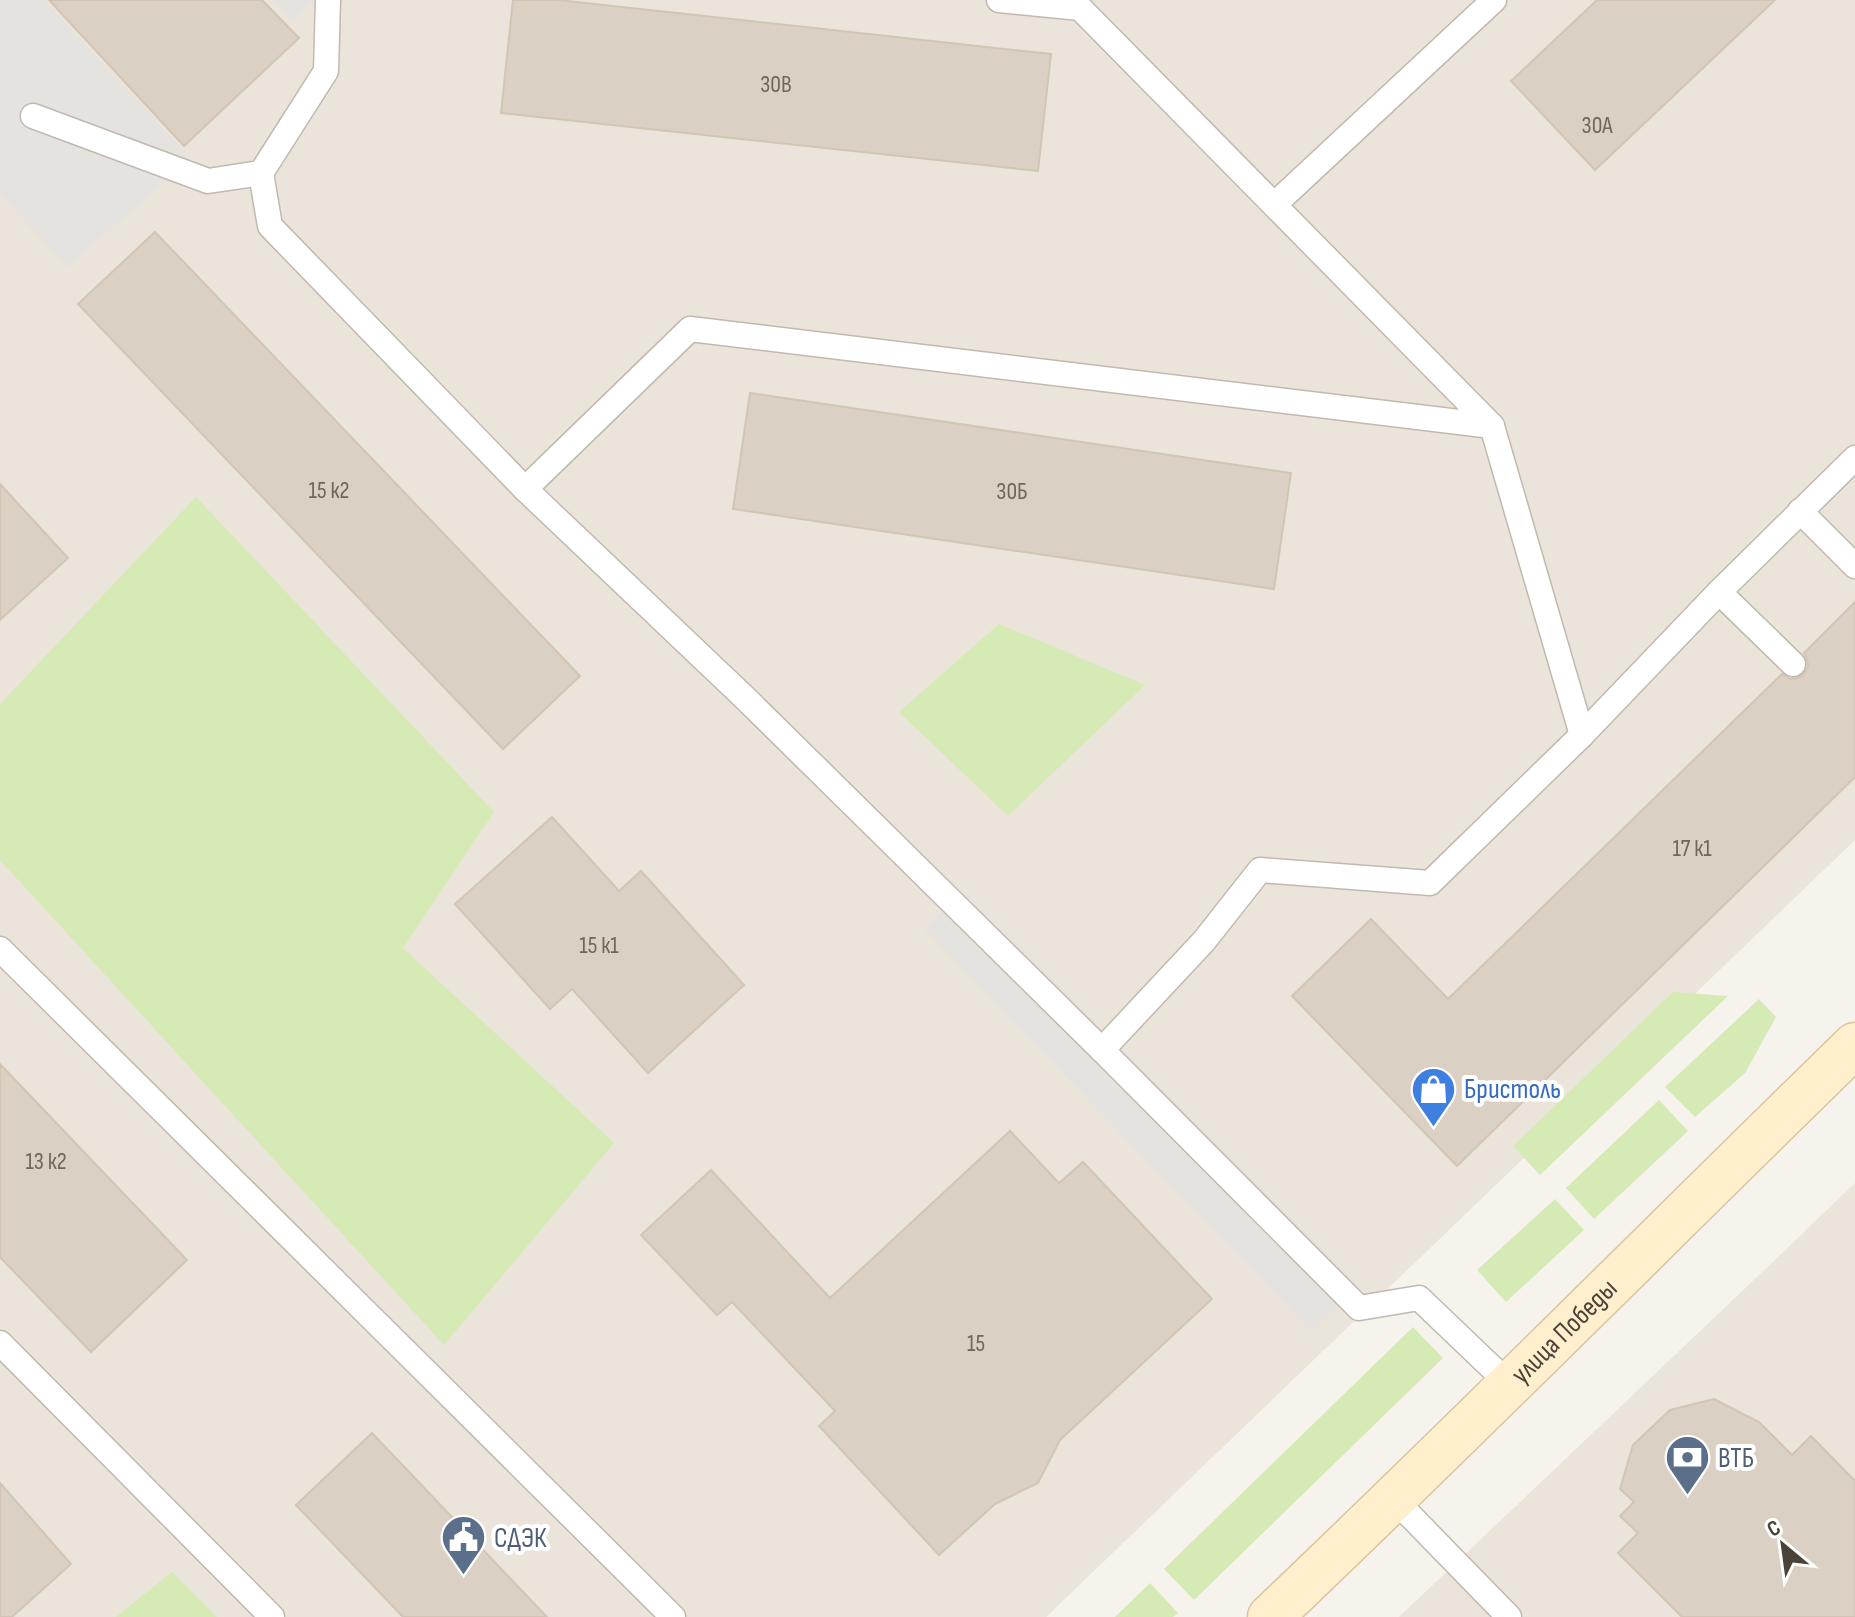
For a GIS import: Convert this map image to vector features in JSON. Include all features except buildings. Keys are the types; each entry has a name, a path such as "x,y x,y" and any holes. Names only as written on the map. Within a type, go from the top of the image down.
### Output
{"main road":[{"name":"улица Победы","path":"1270,1617 1855,1045"}],"lane":[{"path":"328,0 326,71 261,173 270,226 525,489 744,697 1359,1308 1419,1298 1509,1384"},
{"path":"999,0 1080,8 1492,426 1582,735"},
{"path":"1275,204 1494,0"},
{"path":"33,116 208,181 261,173"},
{"path":"525,489 690,329 1492,426"},
{"path":"1102,1050 1204,941 1260,870 1430,883 1582,735 1719,592 1855,458"},
{"path":"1800,511 1855,566"},
{"path":"1719,592 1793,664"},
{"path":"0,949 673,1617"},
{"path":"0,1343 272,1617"},
{"path":"1394,1499 1509,1617"}],"shaded area":[{"path":"0,0 1855,0 1855,840 1046,1617 0,1617"},
{"path":"0,0 43,0 191,159 67,267 0,194"},
{"path":"271,0 313,0 291,21"},
{"path":"963,890 1358,1286 1312,1332 924,929"},
{"path":"1855,1183 1855,1617 1399,1617 1756,1278"}],"green space":[{"path":"196,497 494,812 403,948 614,1143 444,1345 0,860 0,704"},
{"path":"999,624 1145,685 1008,816 899,712"},
{"path":"1673,992 1728,996 1540,1175 1513,1146"},
{"path":"1759,999 1776,1017 1745,1073 1695,1117 1665,1087"},
{"path":"1659,1100 1688,1131 1594,1219 1566,1188"},
{"path":"1555,1199 1584,1230 1506,1302 1477,1270"},
{"path":"1413,1327 1443,1358 1194,1600 1164,1569"},
{"path":"172,1572 217,1617 116,1617"},
{"path":"1150,1583 1178,1613 1173,1617 1115,1617"}],"place":[{"name":"Бристоль","path":"1433,1128"},
{"name":"ВТБ","path":"1687,1497"},
{"name":"СДЭК","path":"463,1577"}]}
